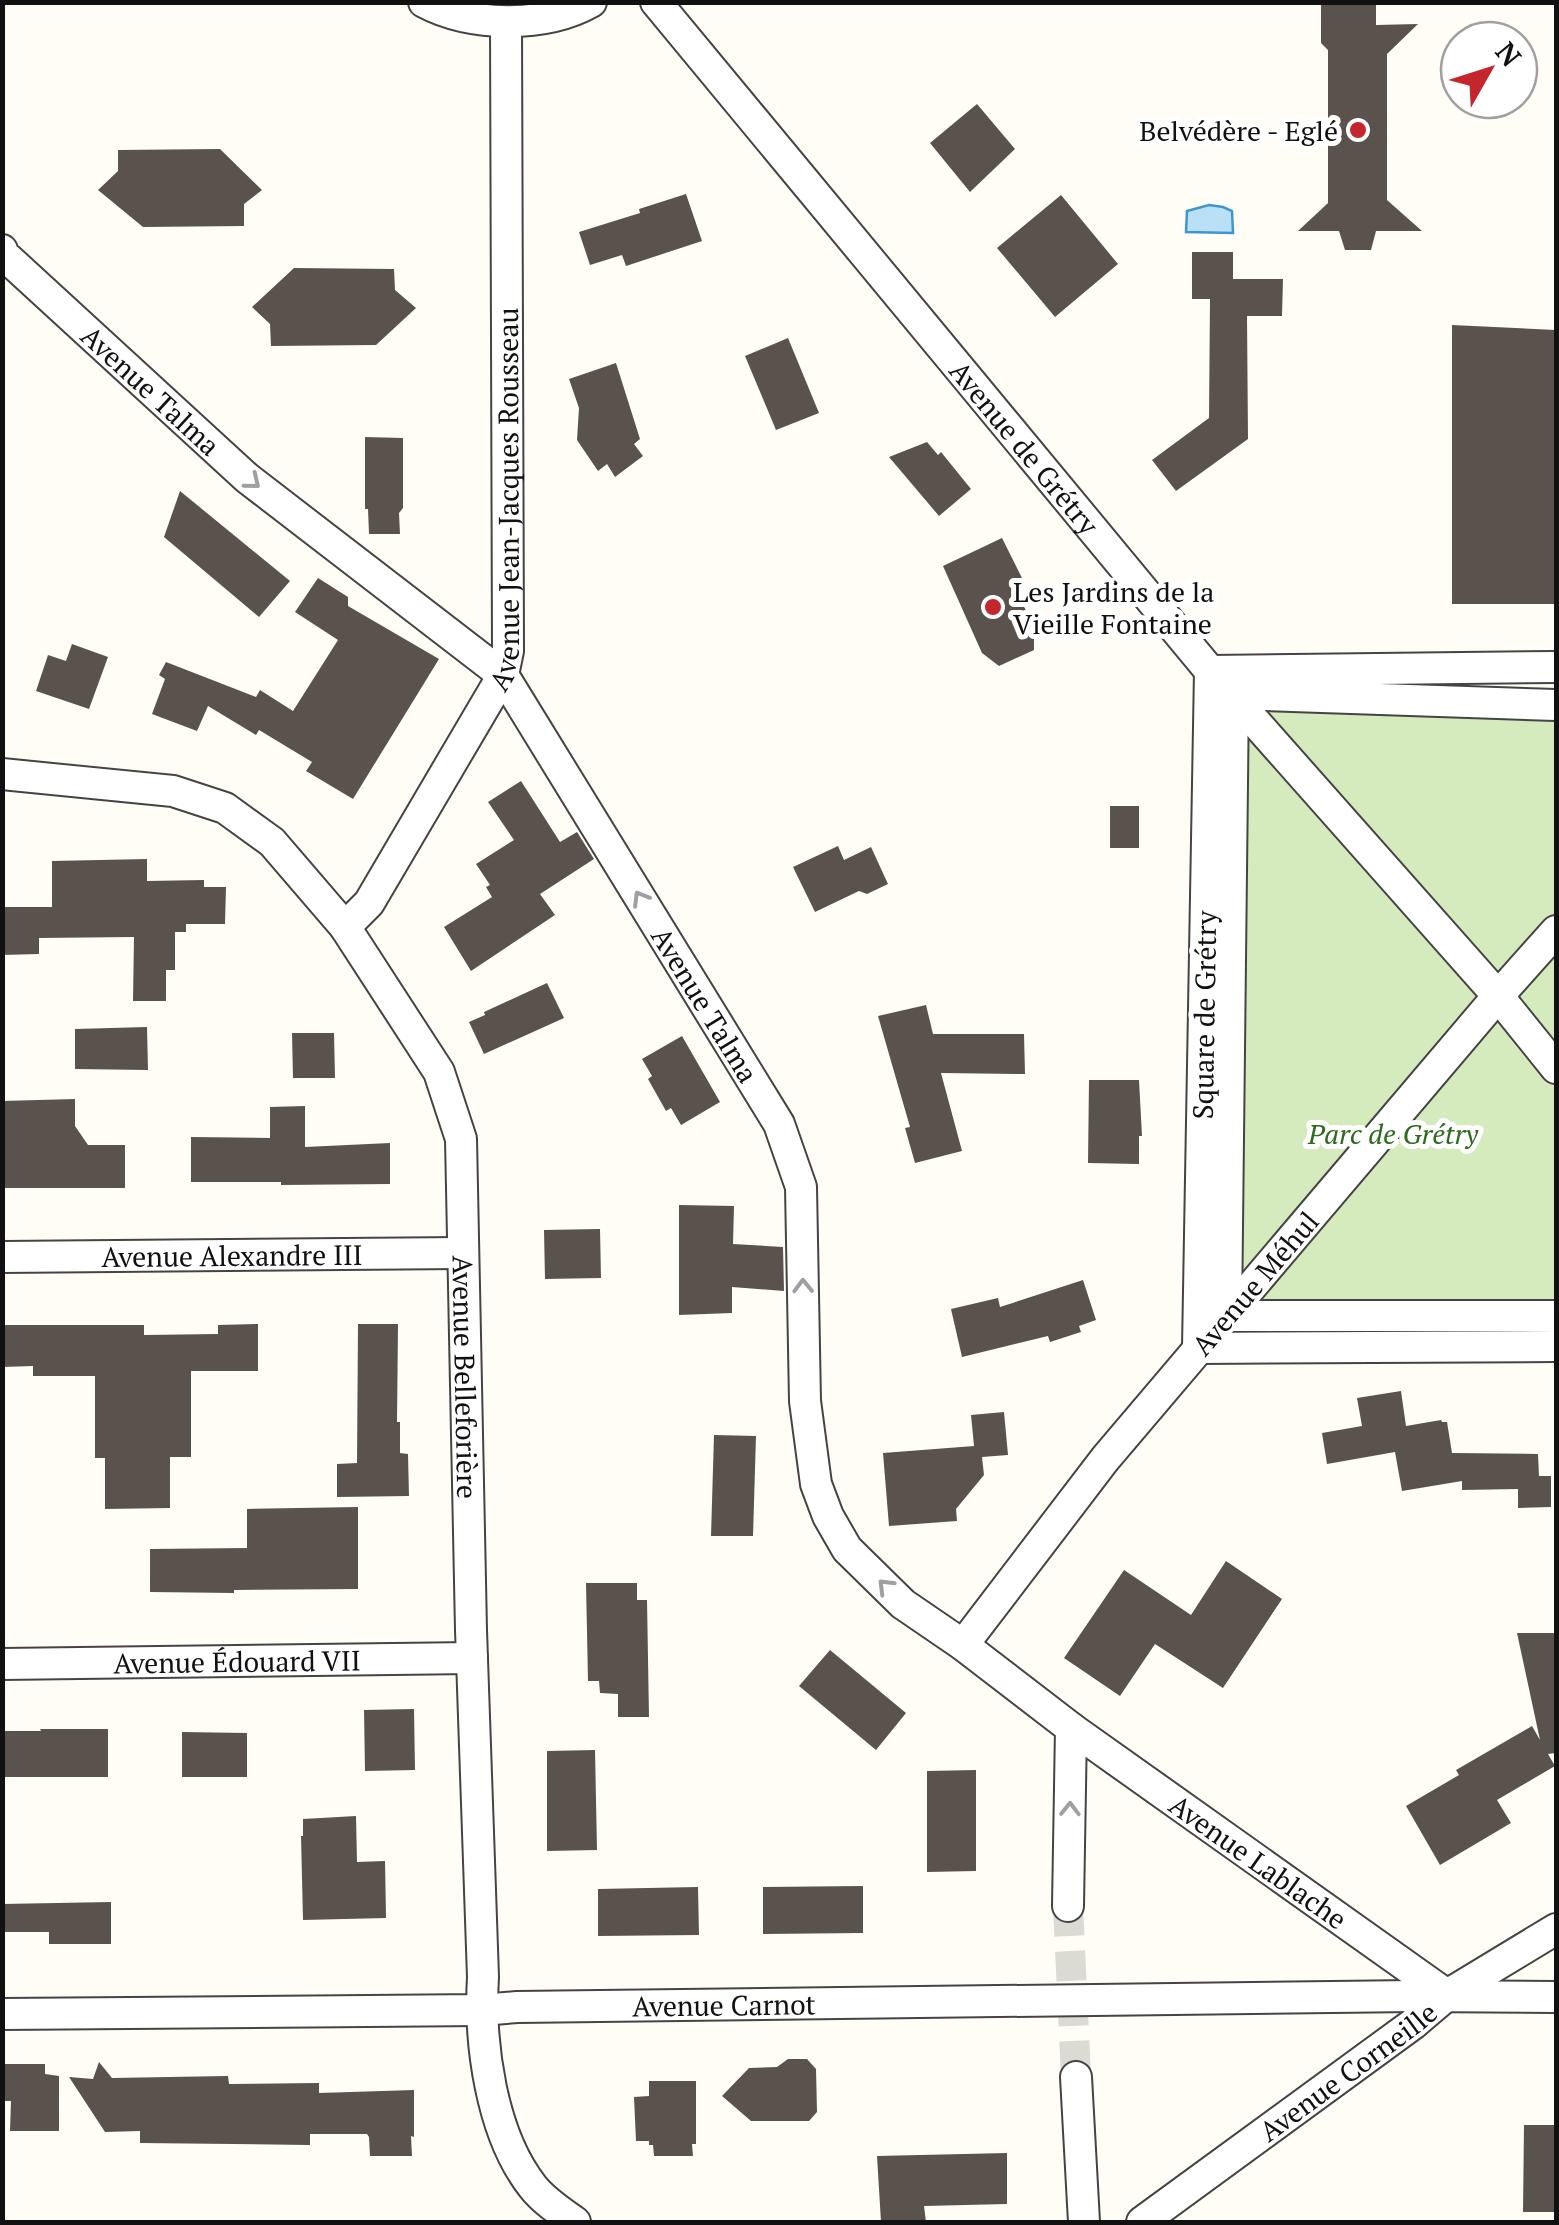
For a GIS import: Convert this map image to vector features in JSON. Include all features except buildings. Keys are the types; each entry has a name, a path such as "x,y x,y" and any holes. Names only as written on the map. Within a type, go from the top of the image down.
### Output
{"street":[{"path":"424,2 442,12 506,23 574,12 591,2"},
{"name":"Avenue de Grétry","path":"656,2 1210,671 1498,996 1556,1068"},
{"name":"Avenue Jean-Jacques Rousseau","path":"345,928 369,902 504,675 508,651 506,23"},
{"name":"Avenue Talma","path":"2,250 246,478 504,675 778,1124 801,1188 806,1402 816,1484 828,1516 847,1549 903,1604 1072,1728"},
{"path":"1210,671 1556,668"},
{"name":"Square de Grétry","path":"1198,1348 1210,671"},
{"path":"1233,694 1556,705"},
{"name":"Square de Grétry","path":"1226,1316 1233,694"},
{"name":"Avenue Belleforière","path":"2,774 173,790 225,808 272,842 345,928 439,1072 461,1140 484,2044 501,2131 515,2162 536,2190 575,2222"},
{"name":"Avenue Méhul","path":"963,1646 1105,1459 1556,931"},
{"name":"Avenue Alexandre III","path":"2,1257 462,1253"},
{"path":"1226,1316 1556,1316"},
{"path":"1198,1348 1556,1346"},
{"name":"Avenue Édouard VII","path":"2,1664 472,1658"},
{"path":"1068,1906 1072,1728"},
{"name":"Avenue Lablache","path":"1072,1728 1447,1995"},
{"name":"Avenue Corneille","path":"1142,2222 1414,2024 1447,1995 1556,1929"},
{"name":"Avenue Carnot","path":"2,2014 1447,1995 1556,1997"},
{"path":"1076,2077 1084,2222"}],"green space":[{"name":"Parc de Grétry","path":"1233,694 1556,705 1556,1316 1226,1316"}],"water":[{"path":"1209,205 1232,211 1233,233 1186,232 1187,211"}],"tunnel":[{"path":"1068,1906 1076,2077"}],"place":[{"name":"Belvédère - Eglé","path":"1358,130"},
{"name":"Les Jardins de la Vieille Fontaine","path":"993,607"}]}
